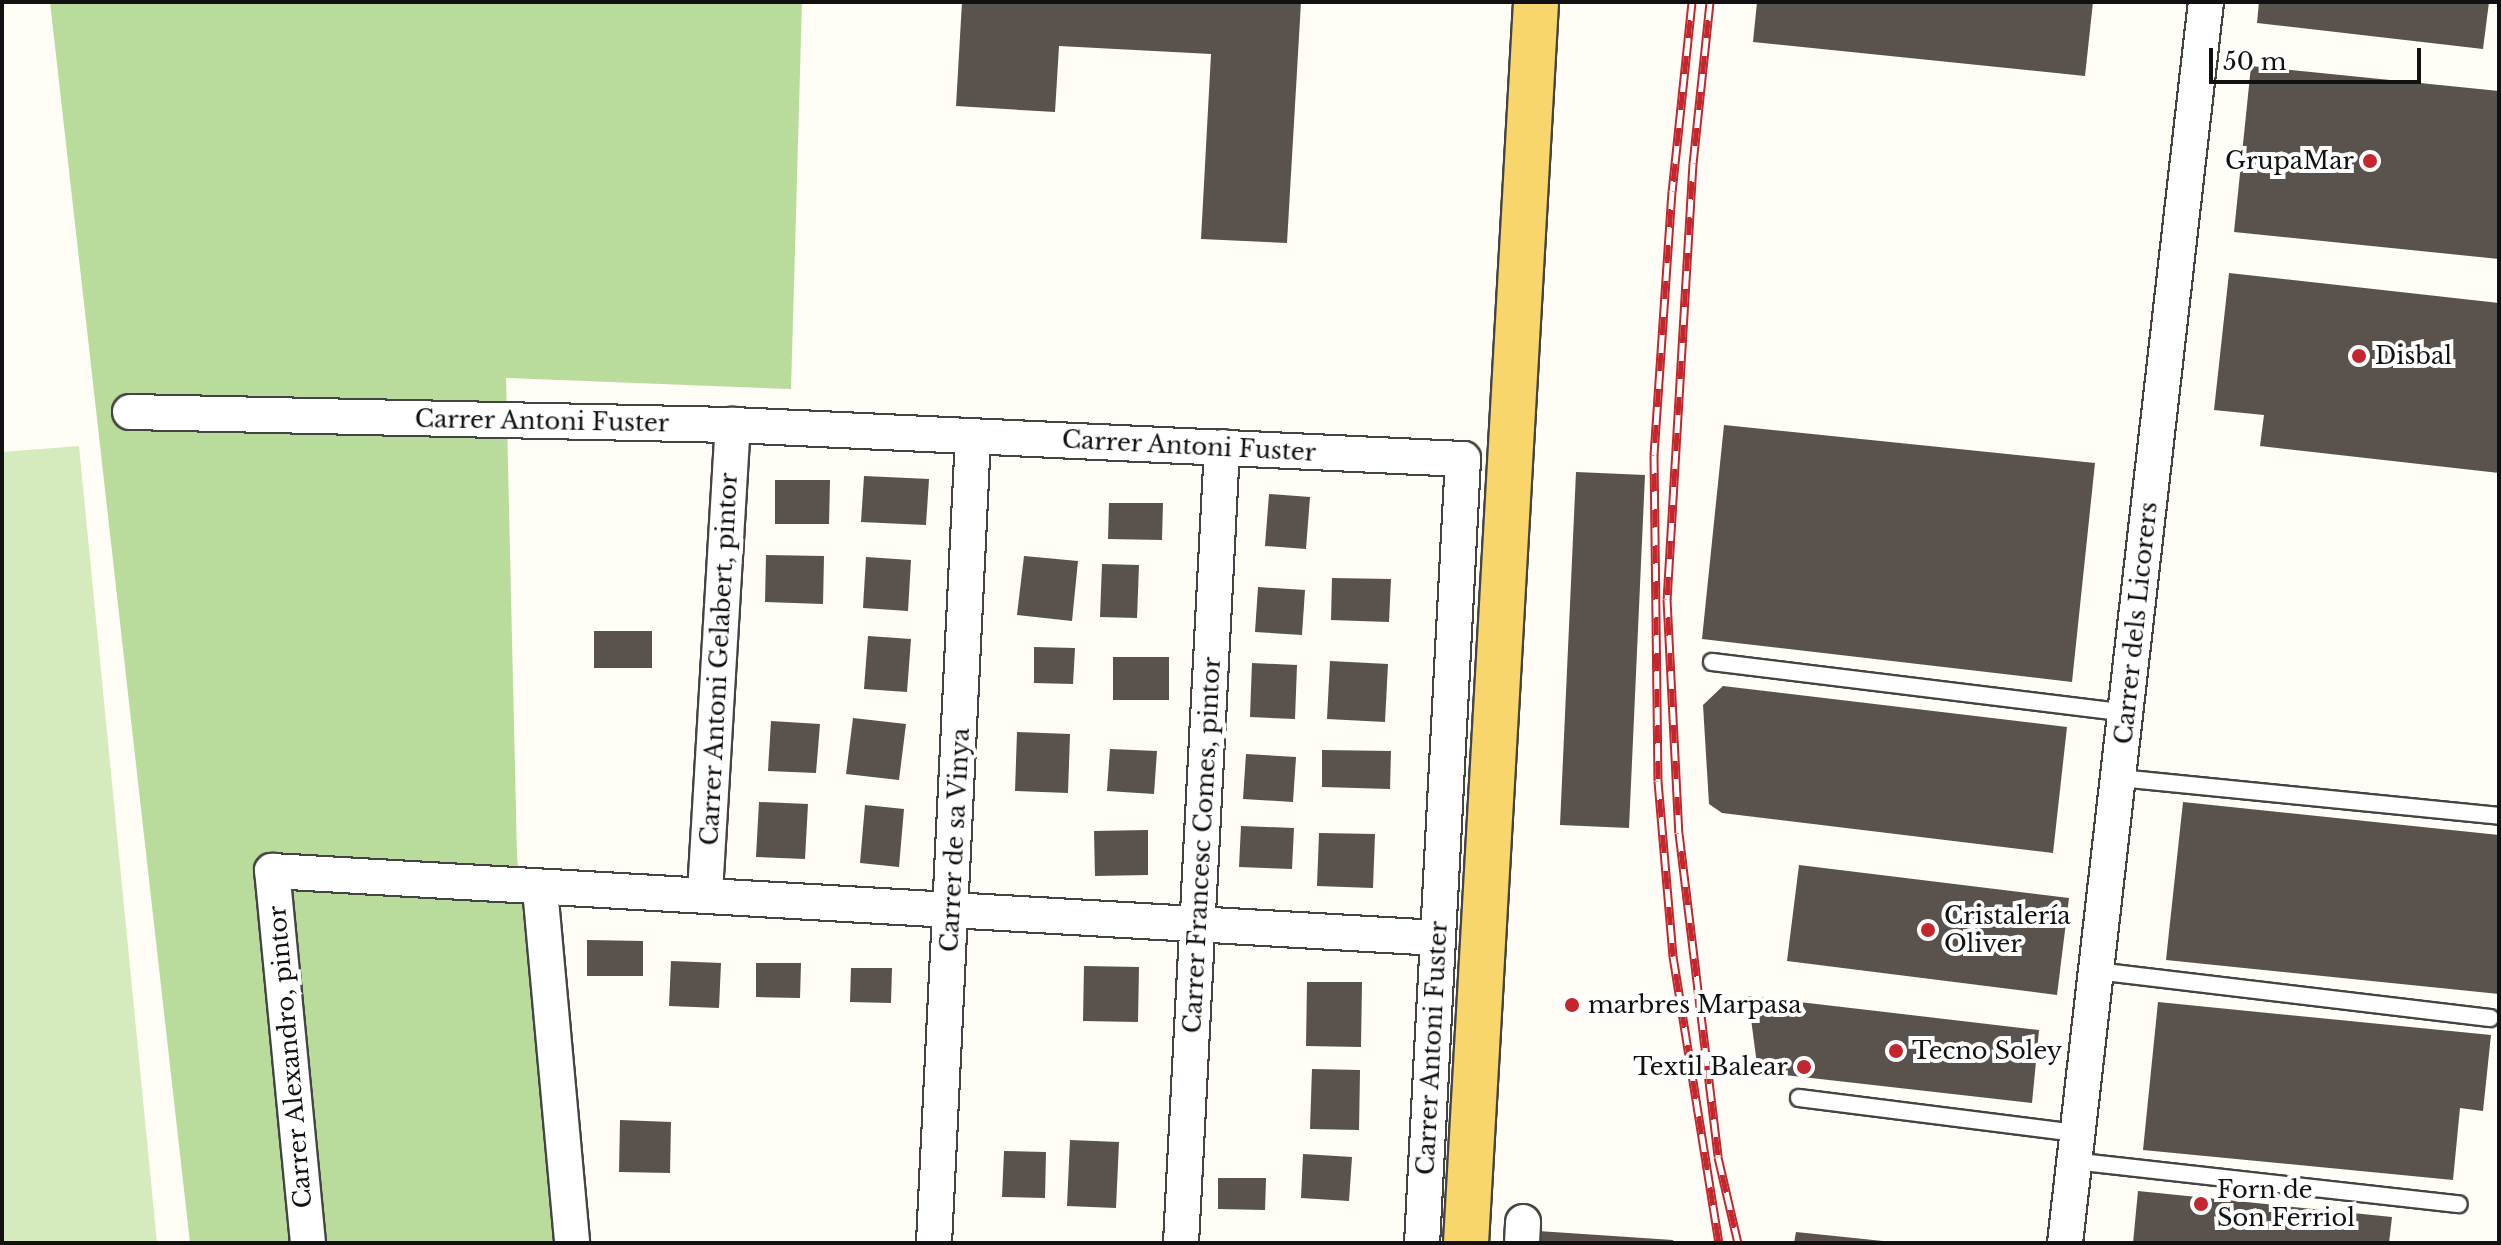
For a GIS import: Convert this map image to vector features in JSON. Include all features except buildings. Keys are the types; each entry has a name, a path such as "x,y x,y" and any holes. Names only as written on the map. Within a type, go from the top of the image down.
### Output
{"main road":[{"path":"1466,1243 1536,2"}],"street":[{"name":"Carrer dels Licorers","path":"2065,1243 2206,2"},
{"name":"Carrer Antoni Fuster","path":"130,412 733,425 1463,459 1422,1243"},
{"name":"Carrer Antoni Gelabert, pintor","path":"705,893 733,425"},
{"name":"Carrer de sa Vinya","path":"934,1243 973,436"},
{"name":"Carrer Francesc Comes, pintor","path":"1181,1243 1222,447"},
{"name":"Carrer Alexandro, pintor","path":"308,1243 272,871 540,889"},
{"path":"572,1243 540,889 705,893 952,914 1437,938"}],"lane":[{"path":"1712,662 2126,713"},
{"path":"2120,778 2499,816"},
{"path":"2096,971 2490,1018"},
{"path":"1799,1098 2075,1147 2459,1204"}],"green space":[{"path":"50,2 802,2 791,389 506,378 517,856 556,1243 190,1243"},
{"path":"79,446 157,1243 2,1243 2,452"}],"railway":[{"path":"1692,2 1672,191 1654,455 1658,781 1673,956 1719,1243"},
{"path":"1710,2 1693,163 1667,599 1679,833 1718,1157 1738,1243"}],"place":[{"name":"GrupaMar","path":"2370,161"},
{"name":"Disbal","path":"2359,356"},
{"name":"Cristalería Oliver","path":"1928,930"},
{"name":"marbres Marpasa","path":"1572,1005"},
{"name":"Tecno Soley","path":"1896,1051"},
{"name":"Textil Balear","path":"1804,1067"},
{"name":"Forn de Son Ferriol","path":"2201,1204"}]}
